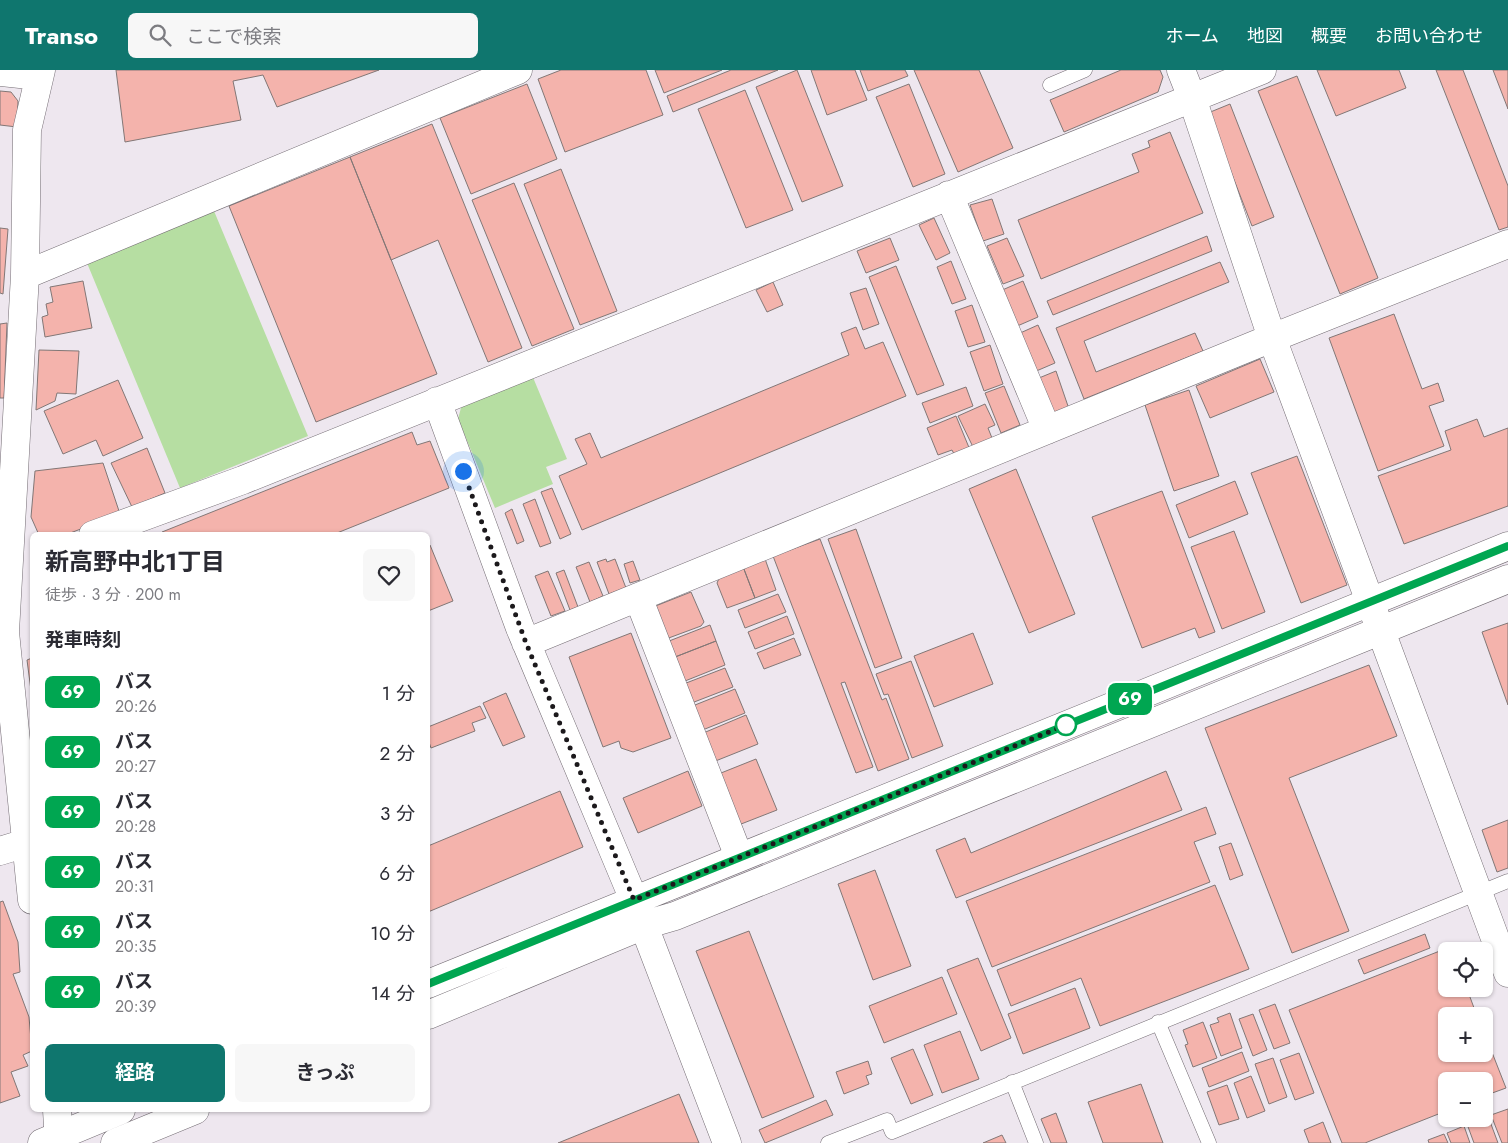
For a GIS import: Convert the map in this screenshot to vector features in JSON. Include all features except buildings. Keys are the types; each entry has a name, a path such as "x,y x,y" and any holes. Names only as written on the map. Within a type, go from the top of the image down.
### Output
{"street":[{"path":"25,275 518,70"},
{"path":"1181,70 1272,338 1508,973"},
{"path":"101,532 243,480 1262,70"},
{"path":"0,72 40,73 27,130 21,561 2,633 30,881"},
{"path":"948,195 1047,430"},
{"path":"526,643 1272,338 1508,244"},
{"path":"438,401 526,643 634,900 726,1143"},
{"path":"430,983 1508,546"},
{"path":"430,1014 1508,578"},
{"path":"638,597 739,857"},
{"path":"0,851 26,843"},
{"path":"53,1141 57,1112"},
{"path":"53,1141 117,1112"},
{"path":"115,1143 190,1112"}],"lane":[{"path":"1050,85 1086,70"},
{"path":"828,1143 887,1120 892,1132 1508,881"},
{"path":"1158,1022 1210,1143"},
{"path":"1012,1082 1036,1143"}],"green space":[{"path":"214,211 308,436 180,488 87,263"},
{"path":"532,375 567,459 546,467 553,484 495,508 458,419 462,404"}],"bus line":[{"name":"69","path":"430,983 1508,546"}],"route":[{"path":"463,471 520,628 634,900 1066,725"}]}
